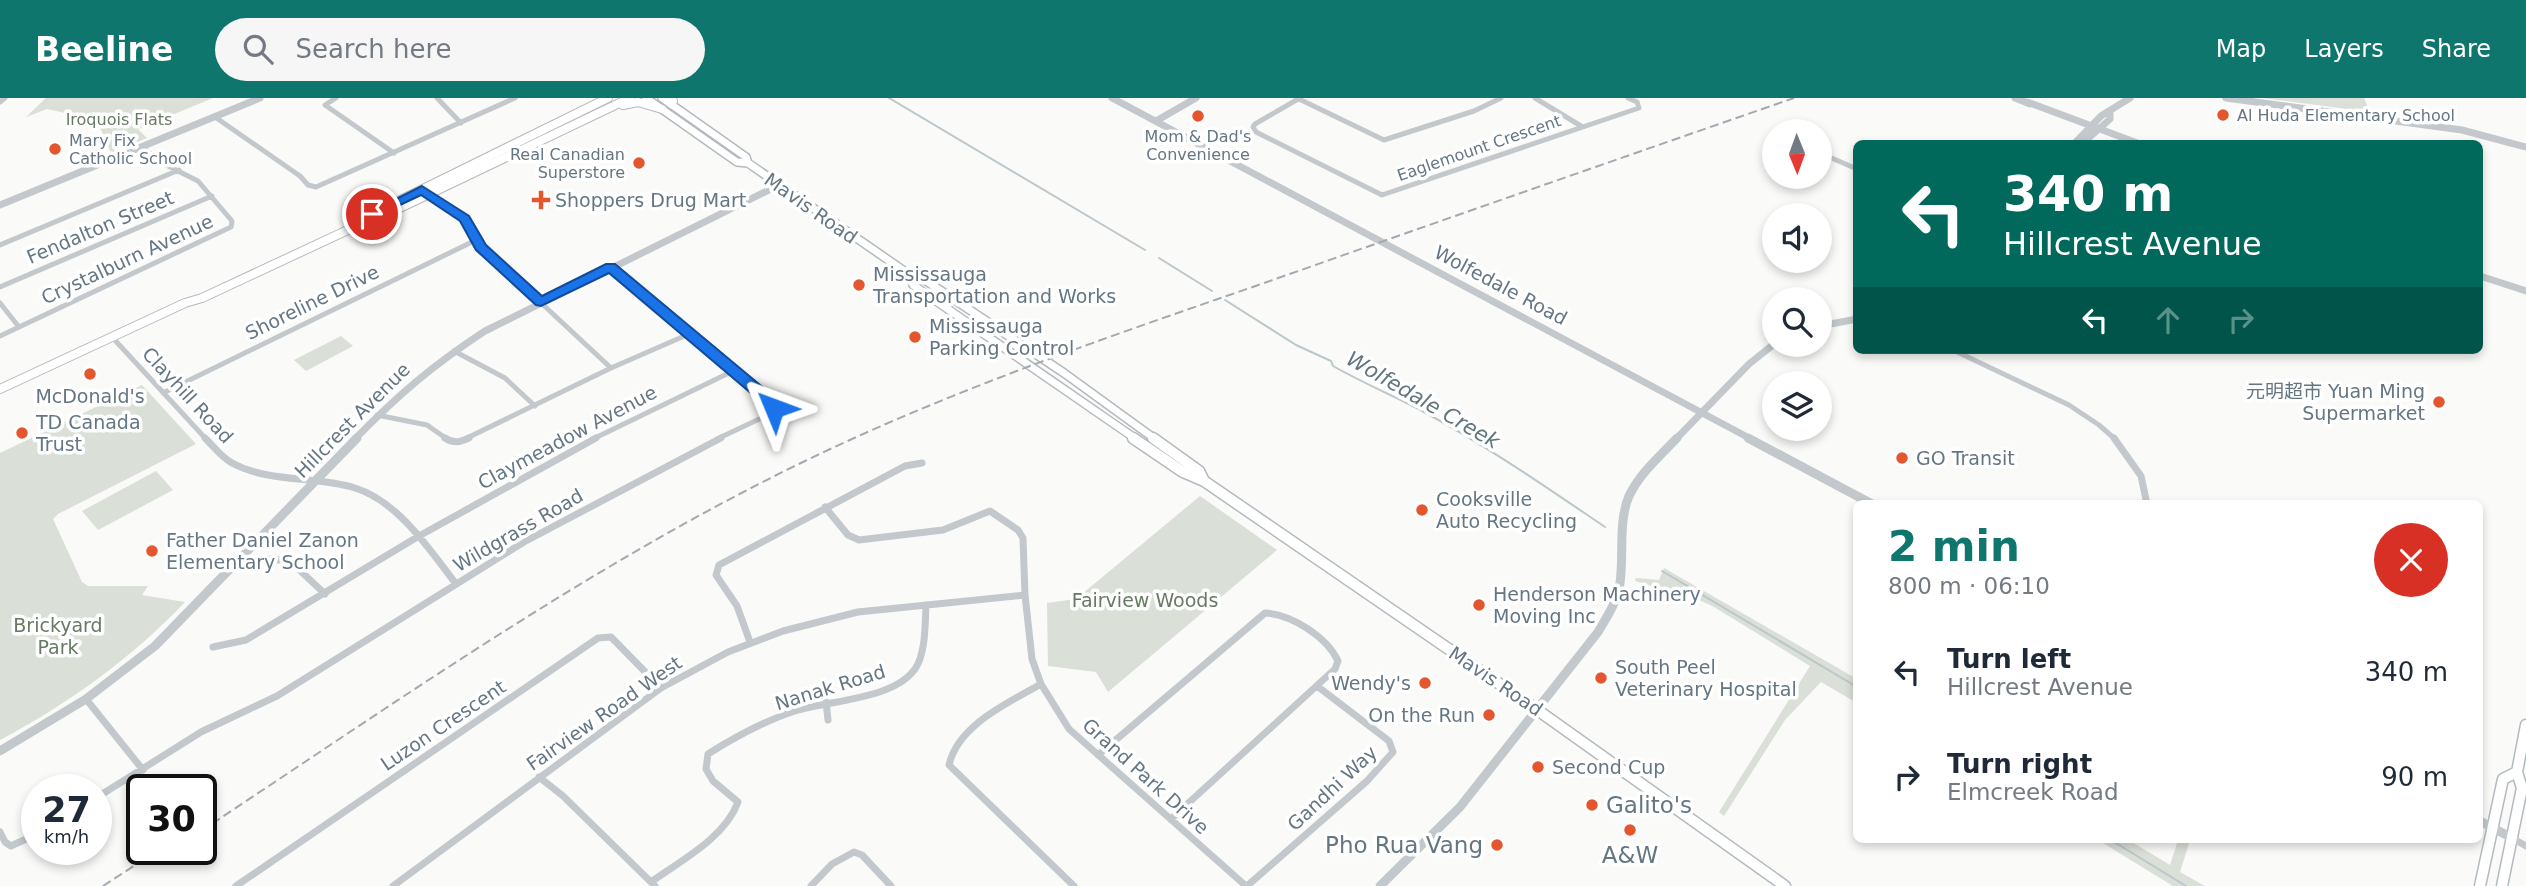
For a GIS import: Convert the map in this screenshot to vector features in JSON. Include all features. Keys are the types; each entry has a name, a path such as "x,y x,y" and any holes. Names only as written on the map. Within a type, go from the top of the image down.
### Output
{"main road":[{"path":"0,389 189,307 202,298 365,222 379,218 606,98"},
{"path":"426,192 629,98"},
{"name":"Mavis Road","path":"646,98 737,162 748,163 910,275 913,285 1183,472 1204,481 1536,709 1784,886"},
{"name":"Mavis Road","path":"662,98 746,157 748,163"},
{"path":"590,118 632,102 662,109"},
{"path":"0,395 114,340"},
{"path":"2502,886 2522,788 2517,772 2526,724"},
{"path":"2480,886 2503,779 2517,772"}],"street":[{"path":"0,102 5,98"},
{"path":"0,205 260,98"},
{"path":"337,98 325,105 394,153"},
{"path":"437,98 461,123"},
{"path":"215,117 311,186 326,184 515,98"},
{"name":"Wolfedale Road","path":"1112,98 1865,500"},
{"path":"1156,121 1196,98"},
{"path":"1297,99 1384,140 1474,111 1501,98"},
{"path":"1535,98 1581,126"},
{"name":"Eaglemount Crescent","path":"1297,99 1255,124 1253,127 1256,132 1382,195 1639,108 1637,102 1628,98"},
{"path":"2015,98 2128,140"},
{"path":"2079,140 2110,119 2110,113 2130,98"},
{"path":"2226,98 2462,130 2526,147"},
{"path":"2085,140 2094,128"},
{"path":"2094,128 2118,140"},
{"name":"Crystalburn Avenue","path":"0,336 226,230 232,221 198,181 160,162 142,147"},
{"path":"1832,158 1853,167"},
{"path":"0,245 179,170"},
{"name":"Hillcrest Avenue","path":"0,751 86,699 180,623 377,415 454,351 485,331 541,302 779,185"},
{"path":"426,192 465,219 476,240 611,368"},
{"name":"Fendalton Street","path":"0,288 212,196"},
{"name":"Shoreline Drive","path":"163,393 476,240"},
{"name":"Wildgrass Road","path":"112,788 201,732 277,696 531,539 661,467 770,414 774,408 773,403 611,267"},
{"path":"2483,277 2526,297"},
{"path":"2515,290 2526,291"},
{"path":"0,303 19,327"},
{"path":"1832,324 1853,320"},
{"path":"377,415 427,425 451,442 460,442 611,368 689,334"},
{"name":"Clayhill Road","path":"114,340 231,463 262,472 367,493 419,537 456,584"},
{"path":"454,351 505,378 535,406"},
{"path":"1380,886 1460,807 1598,632 1615,600 1623,567 1625,513 1635,484 1649,464 1762,354"},
{"path":"1961,354 2086,413 2116,438 2127,452 2142,477 2148,500"},
{"name":"Claymeadow Avenue","path":"213,647 246,640 419,537 620,424 733,371"},
{"path":"750,642 737,606 718,580 716,568 905,466 922,463"},
{"name":"Grand Park Drive","path":"825,507 848,535 859,540 943,530 985,512 995,513 1018,530 1023,538 1025,595 1032,659 1041,684 1069,729 1247,886"},
{"path":"269,559 290,561 325,594"},
{"name":"Fairview Road West","path":"393,886 661,688 750,642 858,612 1025,595"},
{"name":"Nanak Road","path":"653,884 724,825 737,809 738,802 705,772 703,766 708,754 779,717 826,702 888,690 918,666 926,605"},
{"path":"1097,755 1265,613 1286,616 1334,652 1337,666 1171,819"},
{"name":"Luzon Crescent","path":"236,886 598,638 611,637 661,688"},
{"path":"1041,684 998,709 954,747 949,756 949,765 1074,886"},
{"name":"Gandhi Way","path":"1247,886 1367,781 1393,752 1387,738 1317,686"},
{"path":"86,699 143,770"},
{"path":"826,702 828,720"},
{"path":"539,777 563,796 653,884"},
{"path":"2483,823 2526,846"},
{"path":"0,832 5,842 11,845 21,841"},
{"path":"811,886 832,864 854,852 862,855 891,886"}],"green space":[{"name":"Iroquois Flats","path":"46,98 213,98 138,129 147,138 111,153 99,125 92,119 47,109 26,117"},
{"path":"2264,98 2364,98 2370,112 2270,99"},
{"path":"341,336 353,346 306,371 294,360"},
{"name":"Brickyard Park","path":"142,385 196,444 58,514 53,519 82,582 88,586 148,586 142,595 185,602 121,661 50,711 0,740 0,453"},
{"path":"156,471 173,490 98,530 82,511"},
{"name":"Fairview Woods","path":"1200,496 1277,550 1108,692 1096,672 1048,666 1047,603 1076,599"},
{"path":"1664,568 1853,677 1853,701 1821,682 1785,720 1724,816 1719,812 1810,666 1714,607 1674,588 1671,591 1635,581 1636,578 1659,580"},
{"path":"2103,843 2134,843 2170,865 2177,843 2189,843 2180,872 2205,886 2173,886"}],"waterway":[{"name":"Wolfedale Creek","path":"889,98 1145,250"},
{"name":"Wolfedale Creek","path":"1159,258 1212,291"},
{"name":"Wolfedale Creek","path":"1225,300 1296,345 1331,361 1333,366 1471,439 1605,527"},
{"name":"Wolfedale Creek","path":"1662,571 1853,685"},
{"path":"2116,843 2186,886"}],"railway":[{"path":"217,820 572,589 726,501 861,435 918,410 1092,343 1794,98"},
{"path":"103,886 135,865"}],"place":[{"name":"Al Huda Elementary School","path":"2223,115"},
{"name":"Mom & Dad's Convenience","path":"1198,116"},
{"name":"Mary Fix Catholic School","path":"55,149"},
{"name":"Real Canadian Superstore","path":"639,163"},
{"name":"Shoppers Drug Mart","path":"541,200"},
{"name":"Mississauga Transportation and Works","path":"859,285"},
{"name":"Mississauga Parking Control","path":"915,337"},
{"name":"McDonald's","path":"90,374"},
{"name":"元明超市 Yuan Ming Supermarket","path":"2439,402"},
{"name":"TD Canada Trust","path":"22,433"},
{"name":"GO Transit","path":"1902,458"},
{"name":"Cooksville Auto Recycling","path":"1422,510"},
{"name":"Father Daniel Zanon Elementary School","path":"152,551"},
{"name":"Henderson Machinery Moving Inc","path":"1479,605"},
{"name":"South Peel Veterinary Hospital","path":"1601,678"},
{"name":"Wendy's","path":"1425,683"},
{"name":"On the Run","path":"1489,715"},
{"name":"Second Cup","path":"1538,767"},
{"name":"Galito's","path":"1592,805"},
{"name":"A&W","path":"1630,830"},
{"name":"Pho Rua Vang","path":"1497,845"}],"route":[{"path":"372,214 422,190 465,219 481,247 541,302 611,267 773,403 774,408"}]}
